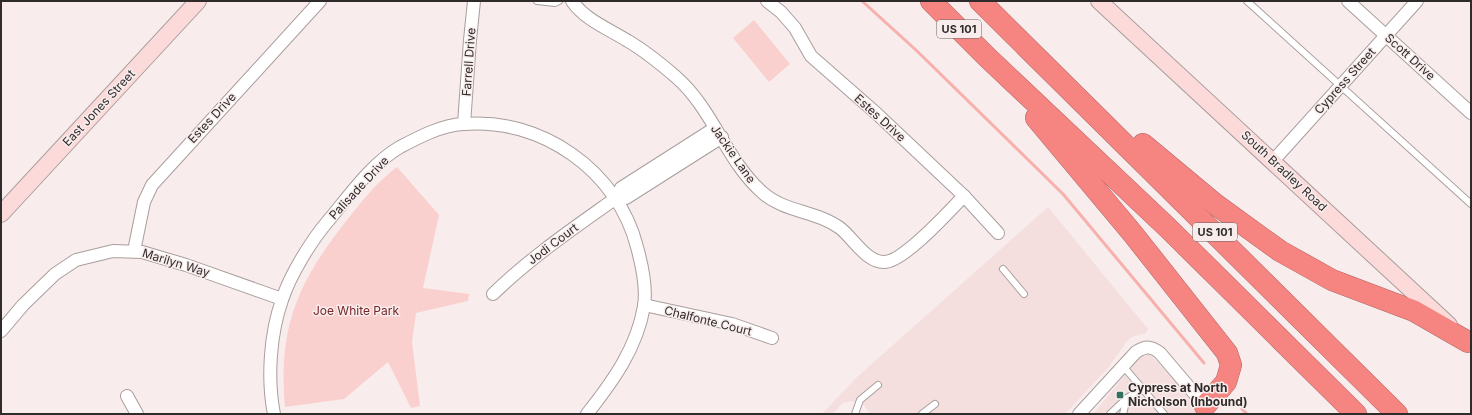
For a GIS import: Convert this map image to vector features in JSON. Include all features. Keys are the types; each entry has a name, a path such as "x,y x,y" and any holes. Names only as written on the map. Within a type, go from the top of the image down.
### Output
{"highway":[{"name":"US 101","path":"931,1 987,57 1168,228 1356,414"},
{"name":"US 101","path":"980,1 1397,414"},
{"path":"1032,51 1215,204 1280,251 1332,280 1414,311 1468,342"},
{"path":"987,57 1023,104 1133,234 1227,353 1231,365 1226,382 1205,406"}],"street":[{"name":"East Jones Street","path":"1,214 198,1"},
{"name":"Estes Drive","path":"134,251 144,202 152,185 320,1"},
{"name":"Farrell Drive","path":"464,124 474,1"},
{"name":"Jackie Lane","path":"572,1 585,15 629,41 678,79 699,103 747,177 764,194 793,208 830,222 840,228 870,257 877,261 894,261 906,253 964,196"},
{"name":"Estes Drive","path":"767,1 781,12 795,28 811,56 876,113 964,196 998,233"},
{"name":"South Bradley Road","path":"1100,1 1468,342"},
{"name":"Scott Drive","path":"1348,1 1471,113"},
{"name":"Cypress Street","path":"1273,161 1417,1"},
{"name":"Palisade Drive","path":"274,414 271,390 274,334 282,299 307,249 316,235 378,164 400,147 428,133 464,124 490,125 527,131 562,147 581,160 616,198 629,222 635,237 644,283 644,305 639,328 628,352 607,389 587,414"},
{"name":"Jodi Court","path":"493,294 513,274 616,198 626,198 718,133"},
{"name":"Marilyn Way","path":"1,331 44,284 69,264 86,256 106,252 134,251 186,265 282,299"},
{"name":"Chalfonte Court","path":"644,305 732,324 772,338"},
{"path":"1079,414 1136,352 1144,347 1153,348 1160,353 1205,406"},
{"path":"126,396 137,414"}],"lane":[{"path":"537,1 555,3 559,1"},
{"path":"1247,1 1471,204"},
{"path":"1003,269 1024,294"},
{"path":"1123,366 1164,414"},
{"path":"855,414 860,400 878,385"},
{"path":"1110,414 1127,398 1142,388"},
{"path":"1124,414 1127,398"},
{"path":"922,414 935,404"}],"shaded area":[{"path":"1048,207 1148,329 1146,333 1132,337 1128,340 1108,368 1065,414 870,414 864,405 852,401 843,403 832,414 822,414 856,378"},
{"path":"1149,355 1156,360 1206,414 1093,414 1141,356"}],"green space":[{"path":"754,20 790,64 769,82 733,38"},
{"name":"Joe White Park","path":"397,167 439,215 423,288 469,294 468,301 416,313 412,342 420,406 411,408 388,362 344,399 285,407 285,352 295,306 304,285 316,264 347,220 376,185"}],"waterway":[{"path":"862,1 917,51 1063,194 1204,363"},
{"path":"1242,409 1247,414"}],"place":[{"name":"Cypress at North Nicholson (Inbound)","path":"1120,395"}]}
